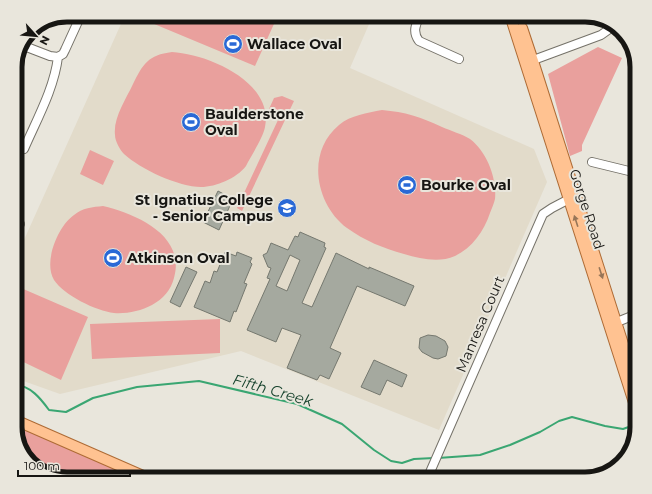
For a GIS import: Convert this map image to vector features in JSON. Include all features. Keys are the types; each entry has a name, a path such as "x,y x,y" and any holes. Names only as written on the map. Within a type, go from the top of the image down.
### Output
{"main road":[{"name":"Gorge Road","path":"513,22 529,62"},
{"name":"Gorge Road","path":"519,22 529,62 613,324 630,386"},
{"name":"Gorge Road","path":"613,324 630,369"},
{"path":"22,423 134,472"}],"street":[{"path":"27,47 50,56 58,57 63,54 78,22"},
{"path":"418,22 414,32 419,41 459,59"},
{"path":"529,62 601,35 609,29"},
{"path":"24,149 51,88 58,57"},
{"path":"592,162 630,172"},
{"name":"Manresa Court","path":"430,472 543,214 572,197"},
{"path":"613,324 630,317"}],"shaded area":[{"name":"St Ignatius College - Senior Campus","path":"122,22 370,22 350,68 534,149 547,182 439,430 241,351 60,394 22,380 22,244"},
{"name":"Wallace Oval","path":"149,22 275,22 255,66"},
{"path":"598,47 622,58 582,145 582,151 570,156 548,74"},
{"name":"Baulderstone Oval","path":"172,52 203,58 235,73 249,84 259,97 265,111 264,131 246,166 232,178 219,184 201,187 171,181 131,160 122,152 117,143 115,129 118,115 143,66 157,55"},
{"path":"282,96 294,101 242,211 237,208 278,120 272,117 269,109 274,98"},
{"name":"Bourke Oval","path":"382,110 398,112 427,120 464,136 476,144 486,158 490,166 494,183 495,199 481,232 472,244 461,253 449,258 436,260 423,259 381,247 347,228 336,218 328,206 322,192 319,178 319,163 322,149 329,136 339,125 349,119 359,115"},
{"path":"90,150 114,161 103,185 80,174"},
{"name":"Atkinson Oval","path":"103,206 143,221 166,238 173,250 176,263 173,282 163,297 148,307 128,312 107,312 90,306 73,297 54,280 50,264 51,254 63,227 68,220 80,211 92,207"},
{"path":"22,288 88,317 61,380 22,361"},
{"path":"220,319 220,353 92,359 90,324"},
{"path":"22,423 134,472 67,472 53,470 40,463 33,457 24,439"}],"building":[{"path":"218,191 233,199 219,230 203,222"},
{"path":"300,232 325,243 324,247 326,248 302,303 312,307 336,253 369,269 369,267 414,286 405,306 357,286 330,348 341,353 329,379 320,375 317,380 287,368 301,335 282,328 276,342 247,330 270,279 267,278 271,268 268,267 263,255 267,253 271,243 288,250 295,236 298,237","holes":["290,255 300,260 287,291 276,286"]},
{"path":"225,252 236,256 237,252 252,258 250,262 252,264 244,283 247,284 236,312 234,311 230,322 194,307 205,281 210,283 214,271 217,272"},
{"path":"186,267 197,272 180,307 170,302"},
{"path":"428,335 436,336 445,341 448,347 446,356 438,359 422,352 419,348 420,338"},
{"path":"374,360 407,375 402,387 387,380 380,395 361,387"}],"waterway":[{"name":"Fifth Creek","path":"22,386 26,387 35,393 49,410 66,412 93,398 137,387 199,381 297,404 342,424 374,450 391,461 402,463 414,459 434,458"},
{"name":"Fifth Creek","path":"438,458 480,455 510,445 540,432 559,421 572,417 605,426 623,429 630,426"}],"place":[{"name":"Wallace Oval","path":"233,44"},
{"name":"Baulderstone Oval","path":"191,122"},
{"name":"Bourke Oval","path":"407,185"},
{"name":"St Ignatius College - Senior Campus","path":"287,208"},
{"name":"Atkinson Oval","path":"113,258"}]}
